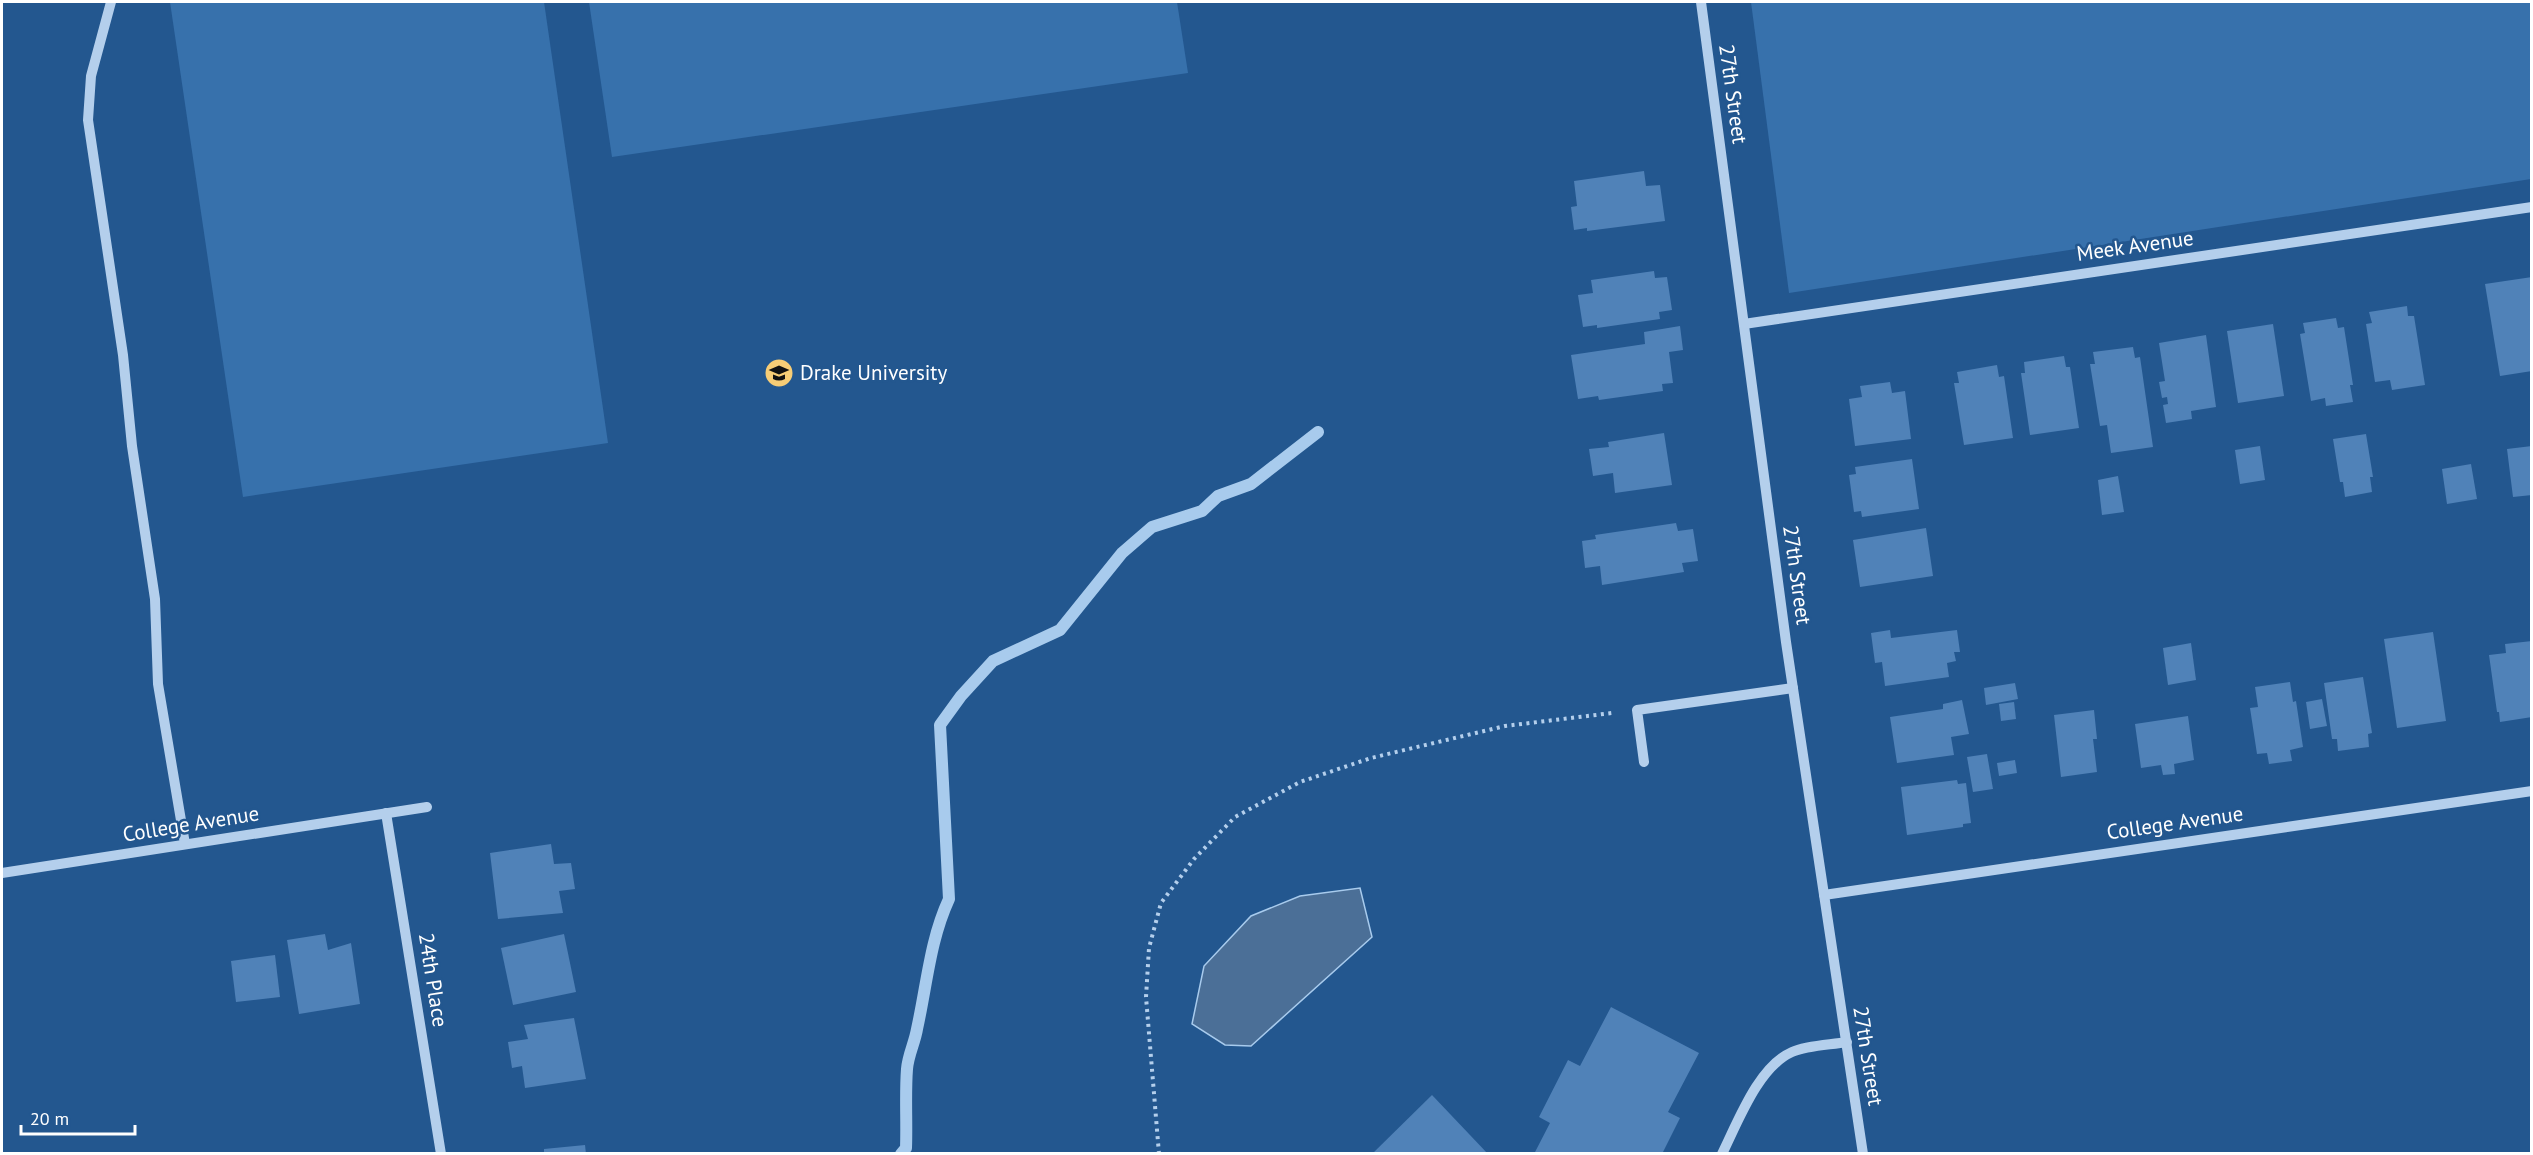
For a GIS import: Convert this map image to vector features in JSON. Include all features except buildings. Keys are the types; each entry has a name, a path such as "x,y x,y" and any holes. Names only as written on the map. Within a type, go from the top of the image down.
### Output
{"street":[{"path":"111,2 91,76 88,120 123,355 132,446 154,599 158,684 185,844"},
{"name":"27th Street","path":"1701,2 1793,688 1863,1154"},
{"name":"Meek Avenue","path":"1744,324 2532,207"},
{"path":"1644,762 1637,710 1793,688"},
{"name":"College Avenue","path":"1824,895 2532,791"},
{"name":"College Avenue","path":"2,873 427,807"},
{"name":"24th Place","path":"386,813 441,1154"},
{"path":"1722,1154 1764,1075 1778,1061 1793,1052 1846,1042"}],"path":[{"path":"1159,1154 1146,997 1149,948 1161,903 1194,859 1235,817 1300,782 1371,758 1505,726 1637,710"}],"shaded area":[{"path":"170,2 544,2 608,443 243,497"},
{"path":"589,2 1177,2 1188,73 612,157"},
{"path":"1751,2 2531,2 2531,179 1789,293"},
{"path":"1360,888 1372,937 1251,1046 1225,1045 1192,1024 1204,966 1251,916 1300,896"}],"waterway":[{"path":"901,1154 906,1148 908,1064 933,946 949,899 940,725 961,696 993,661 1060,630 1122,553 1152,527 1202,511 1218,496 1251,484 1318,432"}],"place":[{"name":"Drake University","path":"779,373"}]}
